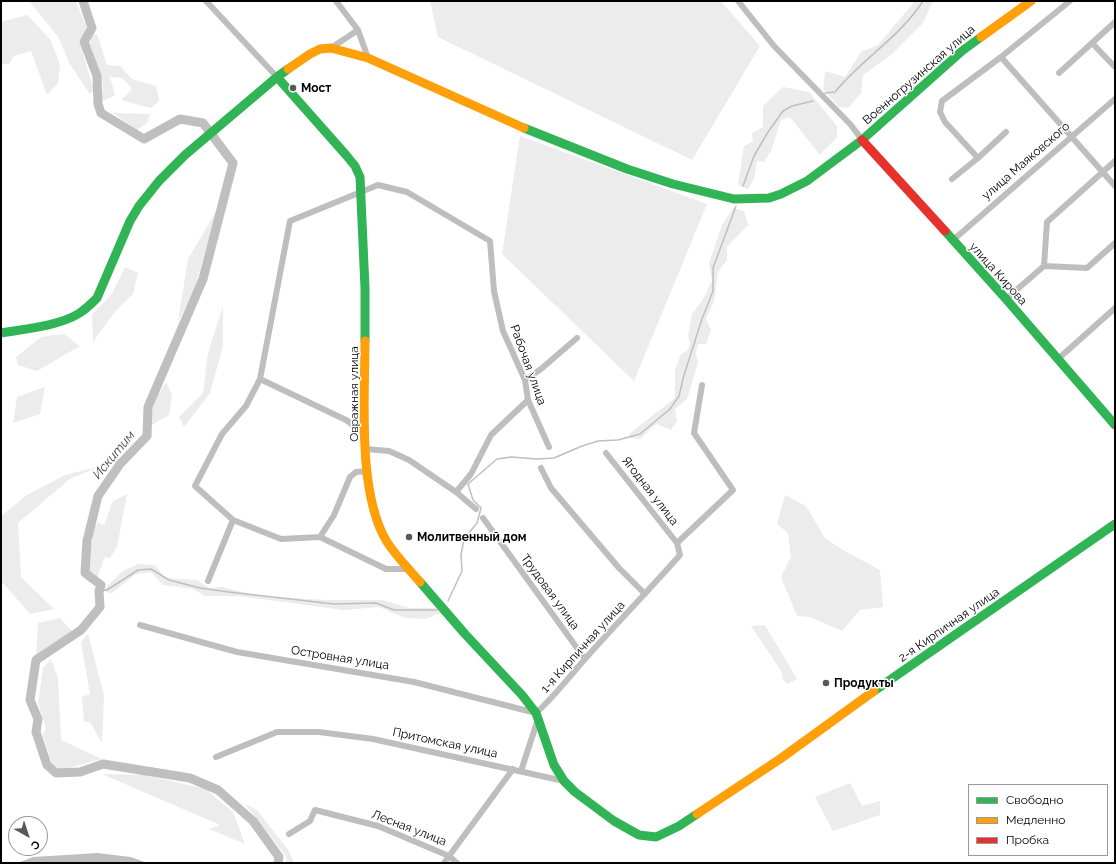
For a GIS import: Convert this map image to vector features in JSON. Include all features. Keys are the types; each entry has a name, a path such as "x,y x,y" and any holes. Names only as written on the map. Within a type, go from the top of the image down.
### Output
{"street":[{"name":"Овражная улица","path":"206,1 277,77 355,166 360,177 362,191 365,288 365,434 367,471 371,499 376,519 387,542 409,570 465,634 522,695 537,716 554,765 564,781"},
{"path":"336,1 358,30 368,58"},
{"path":"738,1 774,46 851,125 862,140"},
{"name":"Военногрузинская улица","path":"331,48 368,58 520,126 627,169 673,184 734,199 769,198 781,194 807,181 862,140 962,51 1031,1"},
{"path":"978,158 945,122 940,112 942,102 1001,57 1070,1"},
{"path":"1059,73 1115,22"},
{"path":"1,333 61,322 77,315 88,307 97,298 130,221 139,206 159,181 185,155 277,77 310,54 320,49 331,48 358,30"},
{"path":"1092,43 1115,67"},
{"path":"1001,57 1115,186"},
{"name":"улица Маяковского","path":"952,241 1115,99"},
{"path":"952,179 978,158 1006,132"},
{"name":"улица Кирова","path":"862,140 1006,299 1115,424"},
{"path":"1044,266 1047,222 1115,161"},
{"name":"Рабочая улица","path":"362,191 378,185 407,192 490,241 494,291 503,332 525,380 528,400 549,447"},
{"path":"362,191 290,221 260,379 246,406 222,434 196,486 233,520 281,539 320,537 386,569 409,570"},
{"path":"1006,299 1044,266 1087,268 1115,243"},
{"path":"1058,359 1115,308"},
{"path":"525,380 576,338"},
{"path":"260,379 346,420 365,434"},
{"path":"677,543 733,490 694,433 702,385"},
{"path":"456,492 471,474 491,435 528,400"},
{"path":"366,449 389,451 408,460 456,492 476,509"},
{"name":"Ягодная улица","path":"606,453 677,543"},
{"path":"541,468 551,488 619,568 645,594"},
{"path":"320,537 334,515 350,477 356,472 367,471"},
{"name":"Трудовая улица","path":"483,518 585,659"},
{"path":"208,581 233,520"},
{"name":"2-я Кирпичная улица","path":"564,781 575,792 614,821 639,835 656,837 679,826 774,763 890,680 1115,524"},
{"name":"1-я Кирпичная улица","path":"521,772 537,716 585,659 680,555 677,543"},
{"name":"Островная улица","path":"140,625 237,652 414,682 537,716"},
{"name":"Притомская улица","path":"216,757 277,732 319,732 373,739 564,781"},
{"path":"444,863 513,770"},
{"name":"Лесная улица","path":"290,834 310,821 316,810 378,826 449,856 457,863"}],"shaded area":[{"path":"29,1 76,1 87,29 79,41 94,90 90,94 69,63 59,38"},
{"path":"430,1 721,1 760,46 692,160 438,37"},
{"path":"915,1 933,1 923,23 892,54 863,75 861,93 848,108 839,107 823,89 825,71 845,77 861,52 878,45"},
{"path":"27,15 50,39 60,65 58,83 47,95 31,51 14,56 9,64 1,64 1,22"},
{"path":"97,34 107,65 120,66 132,79 156,86 159,101 151,108 121,100 132,89 122,78 110,77 115,95 101,102 103,84 89,47 92,36"},
{"path":"783,87 809,92 837,126 837,137 820,155 790,117 781,120 771,151 764,162 757,161 754,179 748,189 738,185 744,146 753,141 752,133 763,127 763,106"},
{"path":"113,113 150,114 147,123 137,130"},
{"path":"520,136 707,204 634,381 502,254"},
{"path":"733,208 744,211 748,225 727,247 727,260 718,272 714,301 706,319 711,330 706,344 698,344 696,353 698,363 687,399 675,409 677,421 671,430 656,424 640,439 631,438 629,434 675,398 675,370 681,354 687,351 690,344 688,336 692,314 702,301 712,281 709,263 722,225"},
{"path":"217,210 194,291 178,321 188,259"},
{"path":"125,267 138,273 133,294 114,313 93,342 92,314 112,294"},
{"path":"223,306 223,346 210,393 184,427 179,417 203,393 208,353"},
{"path":"64,334 80,346 37,371 18,365 16,357 41,337"},
{"path":"166,382 172,395 169,415 150,426 154,402"},
{"path":"45,387 40,414 13,423 17,397"},
{"path":"102,466 71,478 18,523 21,577 54,609 30,614 1,581 1,516 27,495 65,475"},
{"path":"127,494 117,547 110,558 105,557 97,578 88,570 89,549 93,540 91,531 98,522 104,525 113,501"},
{"path":"785,495 806,506 825,538 843,550 880,570 883,607 860,610 842,631 810,617 797,616 781,577 791,557 788,533 777,524"},
{"path":"138,564 155,565 165,578 197,580 209,588 222,587 260,596 326,600 383,600 409,608 436,608 441,613 425,619 405,618 379,607 343,610 239,596 205,596 193,589 163,585 151,572 136,574 111,594 103,590 123,571"},
{"path":"60,618 73,632 36,656 38,623"},
{"path":"765,625 797,679 787,684 782,678 782,672 751,626"},
{"path":"88,634 104,695 102,743 90,722 84,722 82,697 90,694 81,642"},
{"path":"51,659 58,678 61,740 102,759 61,770 52,764 43,736 46,728 38,703 43,668"},
{"path":"102,774 145,775 205,789 233,812 245,844 209,829 220,825"},
{"path":"850,783 862,806 880,801 880,815 833,831 815,797"},
{"path":"245,804 257,810 289,851 294,863 287,863 286,856"},
{"path":"97,853 131,857 147,863 17,863 33,857"}],"waterway":[{"name":"Искитим","path":"83,1 92,28 84,42 97,76 98,104 101,113 144,139 180,119 203,123 233,163 203,279 148,407 147,436 120,464 98,496 87,541 85,573 101,585 99,591 100,607 81,630 36,660 30,700 38,719 36,732 47,765 56,773 80,772 103,764 190,778 218,790 253,821 279,857 278,863"},
{"path":"825,93 835,92 903,26 923,1"},
{"path":"743,186 754,156 768,132 783,111 792,106 813,101"},
{"path":"448,601 462,571 461,555 464,539 477,523 481,508 473,500 468,484 497,459 511,457 537,459 554,458 598,441 618,440 640,434 670,409 679,396 684,375 702,319 713,291 713,268 736,206"},
{"path":"99,591 107,590 138,570 151,569 169,580 200,588 334,604 376,603 394,610 437,610"}],"traffic: fast":[{"path":"524,128 627,169 673,184 734,199 769,198 781,194 807,181 862,140 962,51 981,37"},
{"path":"1,333 61,321 78,314 90,305 97,298 130,221 139,206 159,181 185,155 288,69"},
{"path":"277,77 346,155 355,166 360,177 365,288 365,341"},
{"path":"945,231 1115,425"},
{"path":"874,691 1115,524"},
{"path":"420,582 465,634 522,695 536,713 554,765 564,781 575,792 614,821 639,835 656,837 679,826 697,814"}],"traffic: slow":[{"path":"981,37 1031,1"},
{"path":"288,69 320,49 331,48 368,58 524,128"},
{"path":"365,341 365,444 371,498 377,522 387,542 420,582"},
{"path":"697,814 780,759 874,691"}],"traffic: jam":[{"path":"862,140 945,231"}],"place":[{"name":"Мост","path":"293,88"},
{"name":"Молитвенный дом","path":"409,537"},
{"name":"Продукты","path":"826,683"}]}
